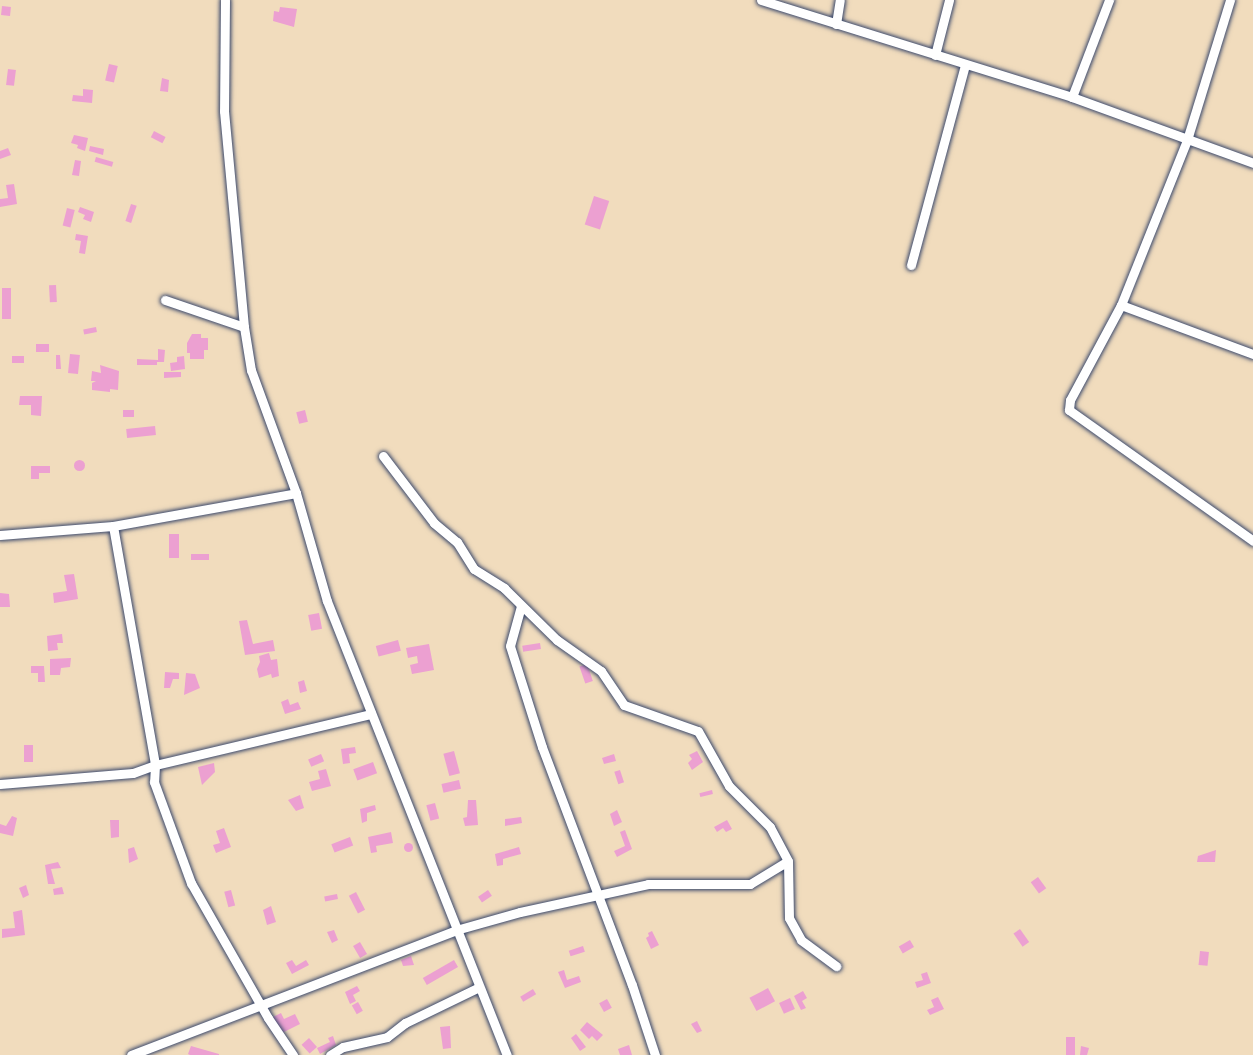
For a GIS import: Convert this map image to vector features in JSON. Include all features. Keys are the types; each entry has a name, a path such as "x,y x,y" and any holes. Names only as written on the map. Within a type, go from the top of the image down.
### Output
{"street":[{"path":"225,0 224,111 244,327 251,370 296,494 327,601 507,1055"},
{"path":"761,0 1072,97 1253,163"},
{"path":"836,24 840,0"},
{"path":"935,55 949,0"},
{"path":"1072,97 1109,0"},
{"path":"1230,0 1186,140 1121,305 1070,400 1069,410 1253,541"},
{"path":"911,266 965,65"},
{"path":"165,300 244,327"},
{"path":"1121,305 1253,354"},
{"path":"383,456 434,523 457,542 474,569 504,588 557,640 601,671 624,705 698,731 729,786 770,827 788,861 789,918 801,940 836,966"},
{"path":"0,535 113,526 296,494"},
{"path":"113,526 155,765 154,782 191,883 293,1055"},
{"path":"521,606 510,646 542,747 655,1055"},
{"path":"0,784 133,773 155,765 370,714"},
{"path":"131,1055 456,930 648,884 750,884 788,861"},
{"path":"330,1055 344,1047 387,1037 405,1023 479,987"}],"building":[{"path":"2,6 11,7 10,16 1,15"},
{"path":"280,7 297,9 294,27 273,21 274,11 279,12"},
{"path":"109,64 118,66 114,83 105,81"},
{"path":"8,69 16,70 14,86 6,85"},
{"path":"162,78 169,80 168,92 160,91"},
{"path":"83,89 93,90 92,103 72,101 73,95 83,96"},
{"path":"154,131 166,137 162,143 151,137"},
{"path":"74,135 88,138 85,151 71,143"},
{"path":"90,146 104,149 103,155 89,151"},
{"path":"8,148 11,155 0,159 0,151"},
{"path":"96,157 113,162 112,167 95,162"},
{"path":"75,160 81,161 79,176 72,175"},
{"path":"14,184 17,204 0,207 0,199 8,198 6,185"},
{"path":"594,196 609,201 600,229 585,225"},
{"path":"131,204 137,206 131,223 125,221"},
{"path":"80,207 94,212 91,222 83,219 85,215 78,212"},
{"path":"67,208 75,210 70,227 63,225"},
{"path":"76,234 88,236 85,254 79,253 81,241 75,240"},
{"path":"49,285 56,285 57,302 50,302"},
{"path":"2,288 11,288 11,319 2,319"},
{"path":"96,327 97,332 84,334 83,329"},
{"path":"192,334 201,334 201,338 208,338 208,350 204,350 204,359 190,359 190,353 187,353 187,343"},
{"path":"36,344 49,344 49,352 36,352"},
{"path":"158,349 165,350 164,362 157,362 157,365 137,365 137,359 158,360"},
{"path":"70,354 80,355 78,374 68,373"},
{"path":"56,355 60,355 61,369 56,369"},
{"path":"12,356 24,356 24,363 12,363"},
{"path":"184,356 185,369 171,371 170,363 177,362 177,357"},
{"path":"100,365 119,371 118,390 110,389 110,392 92,390 92,383 96,381 91,381 92,371 101,373"},
{"path":"164,372 181,372 181,377 164,378"},
{"path":"20,396 42,396 41,416 31,415 31,405 19,405"},
{"path":"123,410 134,410 134,417 123,417"},
{"path":"305,410 308,422 299,424 296,412"},
{"path":"155,426 156,435 127,438 126,429"},
{"path":"79,460 83,461 83,469 79,470 75,469 74,465 75,461"},
{"path":"31,466 50,466 50,473 39,473 39,479 31,479"},
{"path":"169,534 179,534 179,558 169,558"},
{"path":"191,554 209,554 209,560 191,560"},
{"path":"74,574 78,599 54,603 53,593 67,591 64,575"},
{"path":"0,593 9,594 10,607 0,607"},
{"path":"319,613 322,629 311,631 308,615"},
{"path":"247,620 253,644 273,640 275,651 245,655 239,621"},
{"path":"62,634 63,643 57,643 58,650 48,651 47,636"},
{"path":"398,640 401,651 379,657 376,646"},
{"path":"540,643 541,649 523,652 522,646"},
{"path":"429,644 434,670 412,674 410,665 418,663 417,656 408,658 406,648"},
{"path":"269,653 271,660 277,659 279,676 272,678 271,674 259,678 257,669 260,662 259,656"},
{"path":"71,658 70,667 61,668 60,675 50,675 50,659"},
{"path":"587,664 593,681 585,684 579,667"},
{"path":"31,666 44,666 45,682 38,682 38,673 31,673"},
{"path":"165,672 179,673 179,679 173,679 170,688 164,688"},
{"path":"186,673 195,674 200,688 184,695"},
{"path":"304,680 307,691 300,693 298,682"},
{"path":"288,699 290,705 298,702 301,709 285,714 281,702"},
{"path":"24,745 33,745 33,762 24,762"},
{"path":"355,747 356,753 349,754 350,763 343,764 341,749"},
{"path":"454,751 460,773 449,776 443,754"},
{"path":"697,751 703,762 692,770 688,763 692,759 689,755"},
{"path":"321,754 324,761 311,767 308,759"},
{"path":"614,754 616,761 604,764 602,758"},
{"path":"373,762 377,773 357,780 353,769"},
{"path":"214,763 215,772 202,785 198,767"},
{"path":"326,769 331,786 312,791 309,782 320,779 318,771"},
{"path":"620,770 624,782 618,784 614,772"},
{"path":"459,780 461,789 443,793 441,784"},
{"path":"712,790 713,794 700,797 699,793"},
{"path":"300,795 304,808 296,811 288,800"},
{"path":"468,800 476,800 478,825 465,826 463,818 467,817"},
{"path":"435,803 439,818 430,821 426,805"},
{"path":"375,805 376,810 367,813 367,821 362,823 360,809"},
{"path":"617,810 622,822 614,826 610,814"},
{"path":"12,816 17,818 13,836 0,833 0,824 6,826"},
{"path":"521,817 522,823 505,826 505,819"},
{"path":"110,820 119,820 119,837 111,838"},
{"path":"727,820 732,829 726,832 723,828 717,832 714,827"},
{"path":"224,828 231,847 216,853 213,845 220,843 216,831"},
{"path":"625,830 632,849 617,857 614,851 625,846 620,832"},
{"path":"391,832 393,843 376,846 377,852 371,853 368,837"},
{"path":"350,837 353,845 335,853 331,844"},
{"path":"408,843 412,847 408,851 404,847"},
{"path":"134,847 138,859 129,863 128,849"},
{"path":"519,847 521,854 503,859 503,865 497,866 495,854"},
{"path":"1216,850 1215,862 1197,862 1198,856"},
{"path":"58,862 61,868 51,869 55,884 48,884 45,865"},
{"path":"1038,877 1046,888 1039,894 1031,882"},
{"path":"26,885 29,895 23,898 19,888"},
{"path":"62,887 64,894 54,895 53,889"},
{"path":"231,890 235,905 228,907 224,892"},
{"path":"488,890 492,896 482,903 478,897"},
{"path":"356,892 365,910 358,913 349,896"},
{"path":"337,894 338,899 325,901 324,896"},
{"path":"271,906 276,922 267,925 263,910"},
{"path":"22,910 25,935 2,938 2,929 15,928 13,912"},
{"path":"1020,929 1029,942 1023,947 1013,934"},
{"path":"334,930 338,940 332,943 327,932"},
{"path":"652,931 659,945 651,949 646,938"},
{"path":"910,940 914,947 903,953 899,946"},
{"path":"360,942 367,954 360,958 353,946"},
{"path":"583,946 585,952 571,956 569,951"},
{"path":"1200,951 1209,952 1207,966 1199,965"},
{"path":"411,956 414,965 403,966 401,960"},
{"path":"292,960 296,966 306,960 309,965 292,974 286,963"},
{"path":"454,960 458,967 427,985 423,978"},
{"path":"564,970 567,980 579,976 581,982 565,988 558,972"},
{"path":"927,972 931,983 917,988 915,982 923,980 921,974"},
{"path":"357,986 360,991 353,995 356,1001 350,1004 345,992"},
{"path":"768,988 775,1001 757,1011 749,998"},
{"path":"533,989 536,994 523,1002 520,997"},
{"path":"803,991 807,998 802,1001 806,1008 801,1010 794,996"},
{"path":"938,997 944,1009 930,1015 927,1010 934,1007 931,1000"},
{"path":"790,998 795,1009 784,1014 779,1003"},
{"path":"607,999 612,1008 604,1012 599,1003"},
{"path":"358,1002 363,1011 357,1014 352,1005"},
{"path":"281,1013 284,1019 295,1014 300,1024 282,1033 273,1017"},
{"path":"697,1021 702,1031 697,1033 691,1024"},
{"path":"587,1022 603,1035 597,1041 592,1036 589,1039 580,1030"},
{"path":"450,1026 451,1048 443,1049 440,1027"},
{"path":"576,1034 586,1047 580,1051 571,1038"},
{"path":"333,1036 336,1045 320,1054 317,1048 330,1042 328,1038"},
{"path":"1066,1037 1075,1037 1075,1055 1066,1055"},
{"path":"309,1038 317,1047 310,1054 302,1045"},
{"path":"629,1045 632,1055 620,1055 618,1049"},
{"path":"191,1046 219,1055 190,1055 188,1054"},
{"path":"1081,1046 1089,1048 1087,1055 1080,1055"}]}
